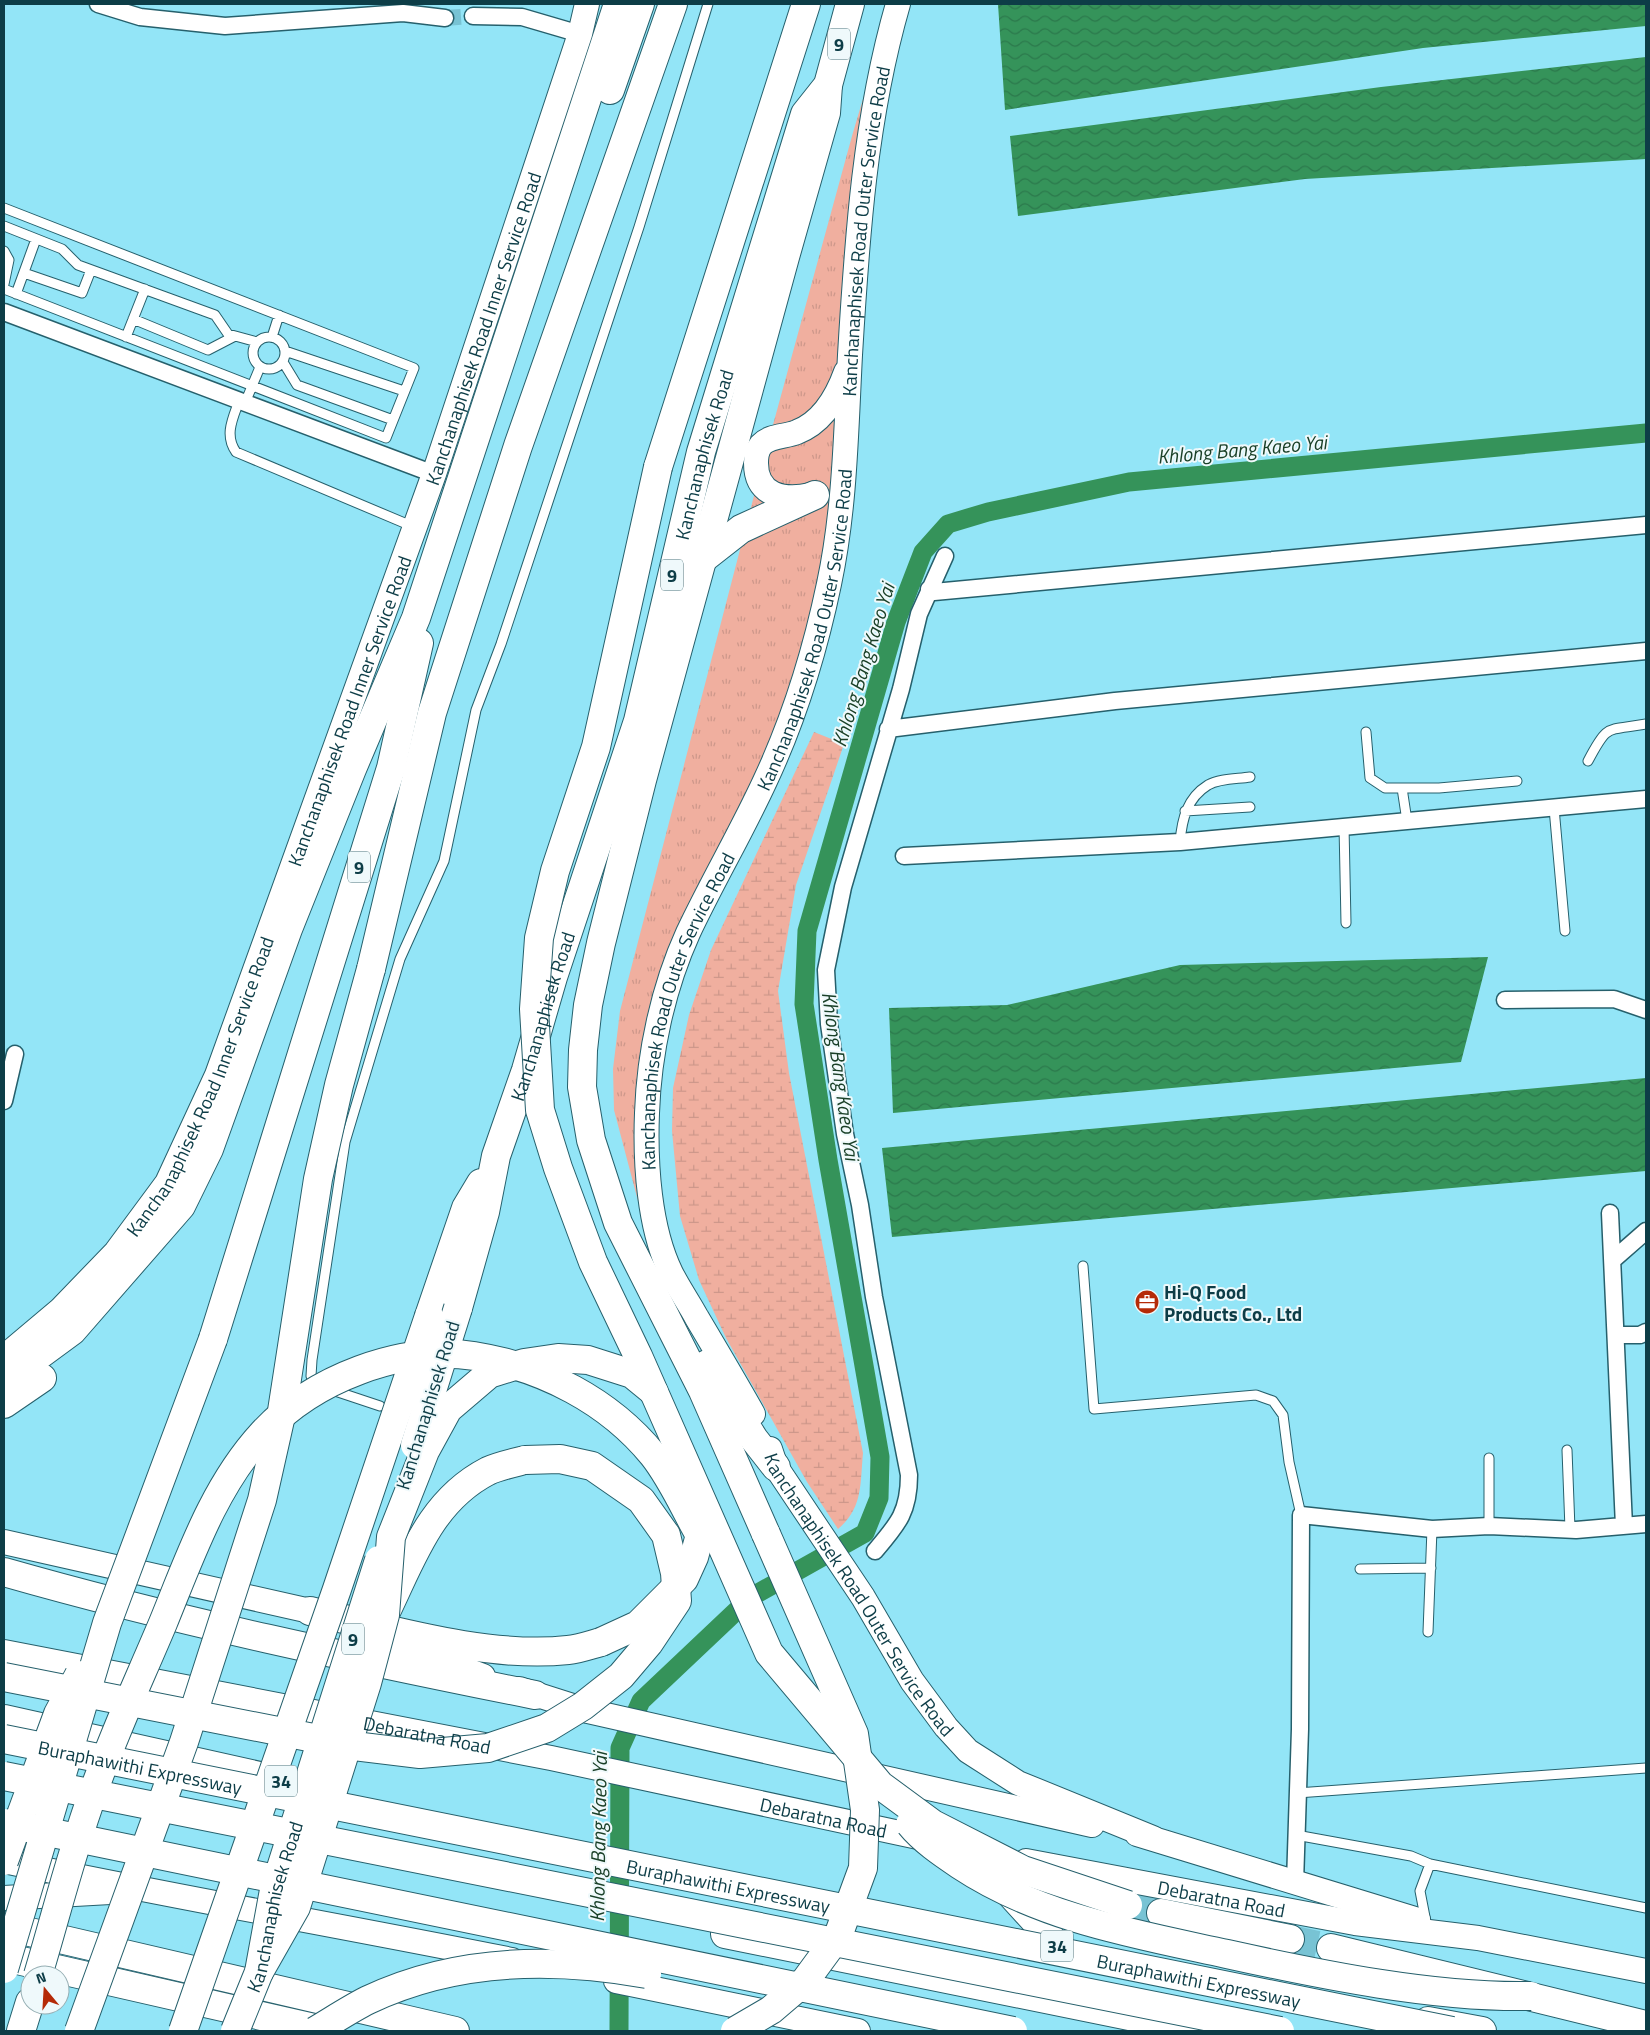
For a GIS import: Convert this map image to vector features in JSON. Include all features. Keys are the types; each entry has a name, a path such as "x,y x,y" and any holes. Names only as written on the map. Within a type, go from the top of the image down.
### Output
{"highway":[{"path":"4,1381 52,1347 78,1324 181,1206 209,1149 288,930 352,769 416,618 618,4"},
{"name":"9","path":"4,1969 107,1623 213,1339 392,768 425,616 640,4"},
{"path":"79,2031 184,1742 262,1500 282,1411 318,1179 338,1085 371,969 432,713 518,446 673,4"},
{"path":"769,1653 638,1356 593,1262 558,1168 540,1110 534,1009 540,938 555,871 596,747 658,466 806,4"},
{"name":"Kanchanaphisek Road","path":"235,2031 259,1972 274,1890 458,1308 485,1212 496,1156 526,1070 553,977 638,721 706,433 805,114 828,85 850,4"},
{"path":"735,2031 771,2010 805,1981 838,1936 863,1868 865,1810 854,1734 703,1391 618,1223 591,1140 582,1087 588,1005 640,790 782,266 826,113 828,85"},
{"path":"704,558 741,529 815,494"},
{"path":"4,1404 61,1364 97,1327 142,1276 187,1214 232,1108 374,732 425,616"},
{"path":"183,2031 334,1599 466,1208 496,1156"},
{"path":"618,1223 754,1439 776,1467"},
{"path":"41,1965 92,1795 203,1523 240,1461 264,1433 294,1405 338,1381 382,1363 428,1355 460,1354 489,1359 536,1372 598,1402 654,1456 769,1653 912,1826 942,1853 974,1874 1011,1894 1080,1920 1281,1966 1450,1992 1505,1997 1531,1996"},
{"path":"259,1972 296,1907 367,1683 385,1615 391,1537 425,1450 448,1409 489,1374 524,1363 558,1358 588,1360 632,1374 671,1408 695,1446 704,1482 704,1523 694,1557 684,1579 638,1625 601,1642 570,1650 531,1652 478,1646 310,1611"},
{"path":"4,1677 354,1746 420,1754 488,1748 547,1728 583,1706 622,1676 649,1643 677,1601 675,1573 666,1535 641,1500 592,1466 560,1459 525,1460 490,1471 460,1489 441,1508 421,1540 385,1615"},
{"path":"4,1572 272,1641 535,1695"},
{"path":"4,1861 58,1714 107,1623"},
{"name":"34","path":"4,1719 404,1808 559,1839 633,1860 1482,2031"},
{"name":"Buraphawithi Expressway","path":"4,1739 1452,2031"},
{"name":"Buraphawithi Expressway","path":"4,1776 1280,2031"},
{"path":"880,1785 933,1824 1022,1870 1128,1904"},
{"path":"4,1786 1204,2031"},
{"path":"4,1823 1013,2031"},
{"path":"970,1848 1058,1946"},
{"path":"1161,1913 1290,1939"},
{"path":"4,1926 455,2031"},
{"path":"1331,1948 1646,2025"},
{"path":"4,1957 327,2031"},
{"path":"315,2031 368,2000 428,1977 482,1966 541,1962 593,1965 645,1973 933,2031"},
{"path":"21,2031 26,2015"}],"main road":[{"name":"Kanchanaphisek Road Inner Service Road","path":"4,1357 60,1310 116,1252 167,1183 217,1075 434,474 580,34 586,4"},
{"name":"Kanchanaphisek Road Outer Service Road","path":"898,4 874,105 860,220 850,361 846,462 830,581 810,657 786,734 738,836 687,935 670,981 653,1053 647,1113 648,1170 654,1218 670,1271 764,1433 776,1467 863,1597 912,1681 946,1727 968,1751 1018,1783 1153,1838"},
{"path":"846,462 834,479 815,494 783,498 767,491 756,476 756,457 761,445 774,438 797,432 817,420 839,391 850,361"},
{"path":"4,1542 310,1611 535,1695 588,1711 1153,1838 1478,1938"},
{"name":"Debaratna Road","path":"4,1652 551,1758 970,1848 1355,1923 1478,1938 1646,1971"},
{"path":"4,1861 142,1890 306,1919 858,2031"},
{"path":"4,1898 142,1890"}],"street":[{"path":"98,4 140,17 224,26 403,13 421,7 445,18"},
{"path":"473,16 522,17 580,34"},
{"path":"4,312 434,474"},
{"path":"929,588 934,592 1646,526"},
{"path":"875,1551 904,1512 909,1496 909,1475 874,1297 860,1205 845,1134 829,1024 826,970 843,887 901,689 919,614 929,588 945,556"},
{"path":"888,730 1115,701 1646,650"},
{"path":"904,856 1180,842 1646,799"},
{"path":"1504,1000 1614,999 1646,1010"},
{"path":"4,1101 15,1054"},
{"path":"1610,1213 1614,1258 1624,1526"},
{"path":"1614,1258 1646,1231"},
{"path":"1616,1335 1640,1335 1646,1332"},
{"path":"1295,1883 1300,1729 1301,1515 1432,1529 1489,1526 1570,1530 1646,1524"}],"lane":[{"path":"380,1406 314,1384 311,1376 331,1223 345,1142 400,959 444,861 476,710 501,644 639,227 708,4"},
{"path":"4,208 414,368 386,438 4,290"},
{"path":"4,226 62,249 78,265 215,314 228,334 256,342 265,337 272,337 280,341 285,351 283,362 297,385 393,420"},
{"path":"16,294 36,239"},
{"path":"4,251 10,260 4,284"},
{"path":"24,273 82,293 91,270"},
{"path":"126,337 145,290"},
{"path":"272,337 279,315"},
{"path":"133,319 208,350 236,336"},
{"path":"256,342 253,357 260,367 274,369 283,362"},
{"path":"285,351 404,390"},
{"path":"260,367 252,386 242,402 230,432 232,446 236,452 414,528"},
{"path":"1588,761 1602,734 1616,727 1646,724"},
{"path":"1366,732 1370,778 1386,788 1439,788 1517,780"},
{"path":"1180,842 1182,820 1185,811 1208,785 1250,778"},
{"path":"1402,788 1407,821"},
{"path":"1185,811 1250,807"},
{"path":"1554,808 1565,930"},
{"path":"1344,826 1346,923"},
{"path":"1083,1266 1094,1409 1256,1395 1273,1401 1283,1415 1286,1425 1289,1462 1301,1515"},
{"path":"1567,1450 1570,1530"},
{"path":"1489,1458 1489,1526"},
{"path":"1428,1632 1432,1529"},
{"path":"1360,1569 1430,1568"},
{"path":"1297,1793 1646,1768"},
{"path":"1296,1835 1411,1856 1430,1864 1646,1908"},
{"path":"1426,1922 1420,1891 1430,1864"}],"green space":[{"path":"891,4 829,619 680,976 654,1088 645,1211 638,1201 614,1110 613,1069 620,1011 762,465 852,136"},
{"path":"814,732 844,744 796,885 778,991 789,1073 863,1453 859,1495 852,1513 838,1529 807,1482 726,1338 699,1280 680,1216 672,1131 673,1088 689,1015 711,950"}],"water":[{"path":"998,4 1646,4 1646,26 1423,48 1005,110"},
{"path":"1646,57 1646,159 1305,179 1018,216 1010,136 1381,87"},
{"path":"1488,957 1461,1062 893,1113 889,1008 1007,1005 1180,965"},
{"path":"1646,1078 1646,1171 892,1237 882,1148"}],"waterway":[{"name":"Khlong Bang Kaeo Yai","path":"619,2031 620,1748 641,1701 751,1597 865,1533 879,1498 880,1457 828,1160 804,1004 807,931 896,622 923,552 948,524 988,512 1129,482 1646,433"}],"tunnel":[{"path":"445,18 473,16"},
{"path":"1128,1905 1161,1913"},
{"path":"1290,1939 1331,1948"}],"place":[{"name":"Hi-Q Food Products Co., Ltd","path":"1147,1302"}]}
